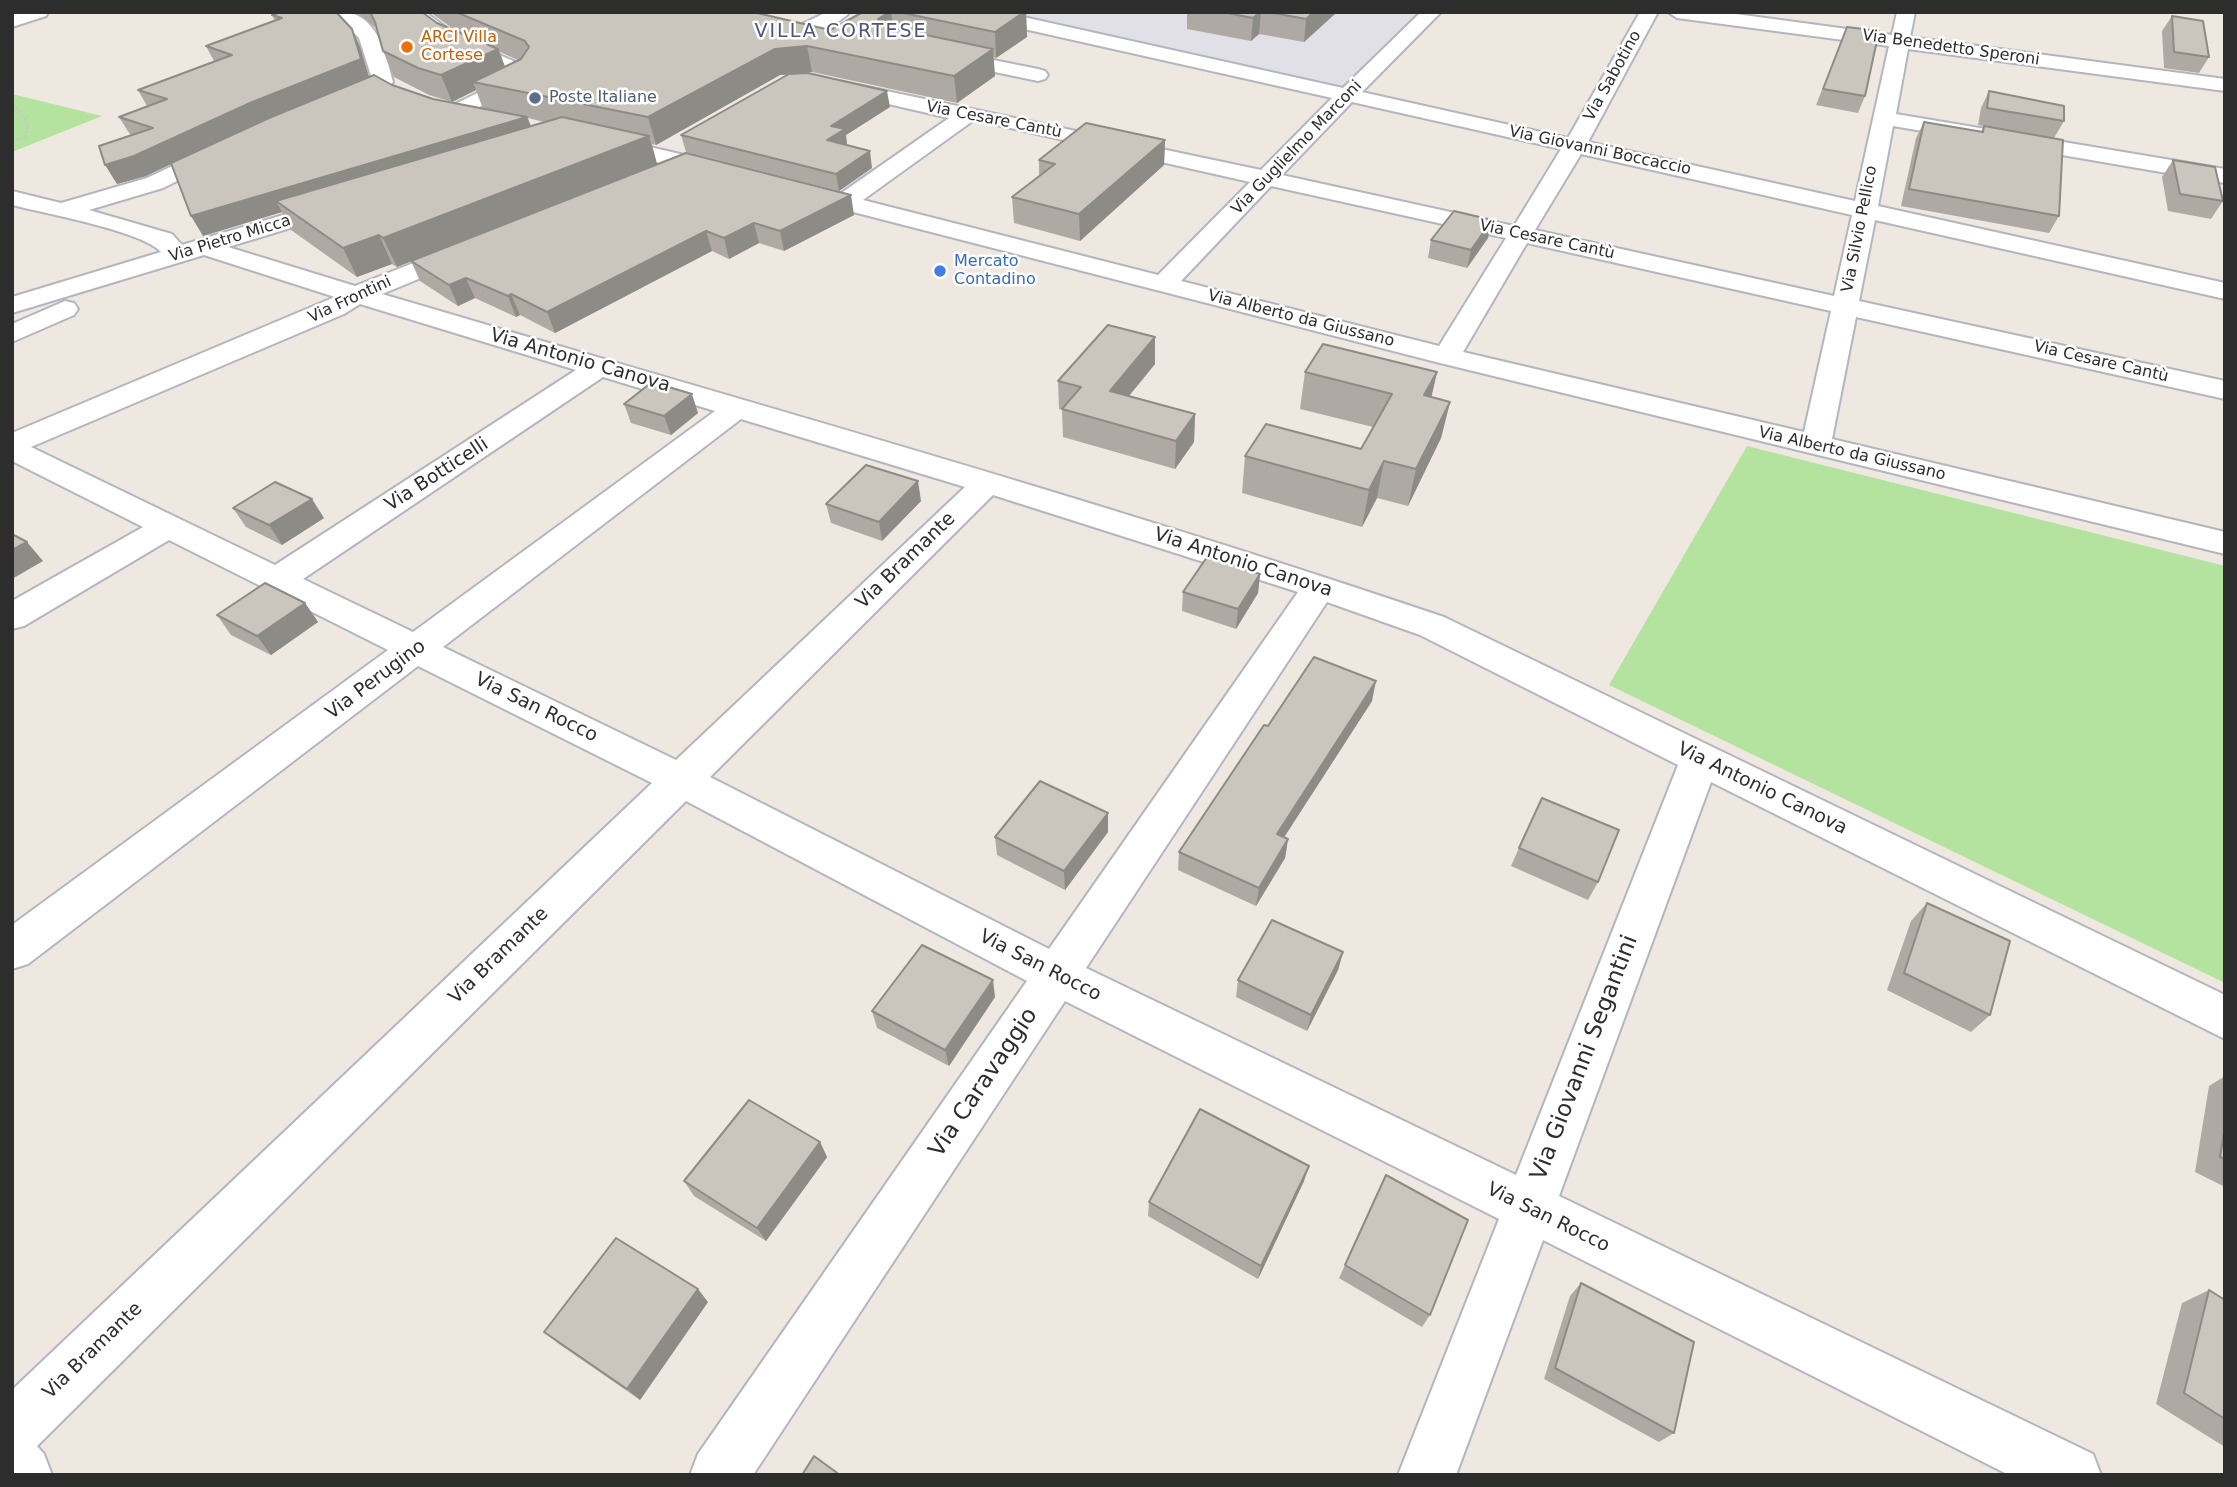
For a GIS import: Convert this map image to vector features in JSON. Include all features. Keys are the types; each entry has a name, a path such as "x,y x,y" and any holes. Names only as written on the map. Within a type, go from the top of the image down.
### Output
{"street":[{"path":"12,21 39,12"},
{"path":"328,12 353,17 370,35 383,82 405,95"},
{"path":"411,12 431,23 455,43 526,73 522,79 454,112"},
{"path":"705,12 773,35 805,31 841,12"},
{"name":"Via Giovanni Boccaccio","path":"975,12 2225,290"},
{"name":"Via Guglielmo Marconi","path":"1163,285 1346,96 1432,12"},
{"name":"Via Sabotino","path":"1446,355 1575,145 1649,12"},
{"name":"Via Benedetto Speroni","path":"1677,12 2225,85"},
{"name":"Via Silvio Pellico","path":"1816,446 1906,12"},
{"path":"843,203 972,114 1009,95 1093,38"},
{"path":"920,51 1038,75"},
{"path":"360,91 383,82"},
{"name":"Via Cesare Cantù","path":"819,83 972,114 2225,390"},
{"path":"429,105 494,120"},
{"path":"1883,118 2225,176"},
{"path":"63,210 155,183 245,139"},
{"name":"Via Alberto da Giussano","path":"582,139 765,182 1163,285 1816,446 2225,543"},
{"path":"109,222 155,183"},
{"name":"Via Antonio Canova","path":"12,198 109,222 192,251 226,256 598,368 739,407 1319,587 1432,626 2225,1017"},
{"name":"Via Pietro Micca","path":"12,305 362,199"},
{"name":"Via Frontini","path":"12,447 335,308 359,294 488,242"},
{"path":"12,334 84,300 114,282 121,272"},
{"name":"Via Botticelli","path":"275,581 598,368"},
{"name":"Via Perugino","path":"12,950 739,407"},
{"name":"Via San Rocco","path":"12,447 170,525 275,581 681,780 1057,975 2073,1475"},
{"name":"Via Bramante","path":"12,1430 988,483"},
{"path":"12,617 170,525"},
{"name":"Via Caravaggio","path":"719,1475 1319,587"},
{"name":"Via Giovanni Segantini","path":"1427,1475 1700,759"},
{"path":"12,1462 23,1475"}],"path":[{"path":"12,106 21,112 28,126 25,137 12,142"}],"shaded area":[{"path":"990,12 1420,12 1346,86 1335,87"}],"green space":[{"path":"12,94 102,116 12,152"},
{"path":"1747,446 2225,566 2225,983 1609,685"}],"building":[{"path":"281,12 336,12 352,29 361,59 250,103 134,156 105,165 99,146 153,128 119,117 167,99 138,90 232,55 206,46 282,18 272,15"},
{"path":"370,12 422,12 437,23 498,49 441,75 418,68 383,51"},
{"path":"456,12 753,12 830,30 863,12 889,12 878,19 883,26 993,49 954,76 807,46 775,49 648,117 473,82 521,59 529,47 525,41"},
{"path":"898,12 1024,12 995,32"},
{"path":"1222,12 1260,12 1253,18"},
{"path":"1268,12 1314,12 1306,19"},
{"path":"2172,16 2203,21 2209,57 2174,52"},
{"path":"1847,27 1879,31 1865,96 1823,89"},
{"path":"808,73 887,91 831,126 845,129 827,140 870,151 836,174 681,135 789,74"},
{"path":"374,75 392,85 433,99 527,117 191,216 171,163 269,118"},
{"path":"1989,91 2064,106 2064,121 1987,108"},
{"path":"562,117 649,136 383,238 379,235 343,248 276,201"},
{"path":"1924,122 1983,132 1984,126 2063,140 2059,216 1909,189"},
{"path":"1086,123 1165,140 1079,214 1012,197 1055,164 1039,160"},
{"path":"686,153 851,195 780,231 754,223 724,238 706,231 547,312 511,294 508,296 466,278 449,285 411,261"},
{"path":"2173,160 2215,167 2223,201 2180,194"},
{"path":"1454,211 1492,220 1471,250 1431,240"},
{"path":"1108,325 1155,337 1110,391 1195,414 1176,441 1062,409 1081,387 1058,381"},
{"path":"1323,344 1437,372 1424,395 1450,402 1416,469 1384,461 1369,490 1245,456 1266,424 1361,449 1392,394 1305,372"},
{"path":"652,382 692,394 664,416 624,404"},
{"path":"866,465 918,481 879,522 826,504"},
{"path":"275,482 312,499 269,525 233,508"},
{"path":"12,534 27,542 12,550"},
{"path":"1207,557 1260,574 1238,609 1183,592"},
{"path":"265,583 305,603 257,636 217,615"},
{"path":"1314,657 1376,681 1277,834 1288,839 1259,888 1179,852 1264,725 1268,726"},
{"path":"1040,781 1108,813 1064,871 995,837"},
{"path":"1542,798 1619,830 1598,882 1519,848"},
{"path":"1927,903 2010,941 1990,1015 1904,973"},
{"path":"1272,920 1343,952 1311,1015 1238,980"},
{"path":"922,945 993,980 945,1050 872,1011"},
{"path":"749,1100 820,1142 757,1228 684,1181"},
{"path":"1200,1109 1309,1166 1261,1266 1149,1202"},
{"path":"2225,1127 2225,1159 2220,1157"},
{"path":"1386,1175 1468,1220 1430,1315 1345,1265"},
{"path":"616,1238 698,1289 627,1389 544,1332"},
{"path":"1581,1283 1694,1342 1674,1433 1555,1368"},
{"path":"2209,1290 2225,1300 2225,1419 2184,1393"},
{"path":"814,1456 840,1475 802,1475"}],"place":[{"name":"ARCI Villa Cortese","path":"407,47"},
{"name":"Poste Italiane","path":"535,98"},
{"name":"Mercato Contadino","path":"940,271"}],"district":[{"name":"VILLA CORTESE","path":"841,32"}]}
